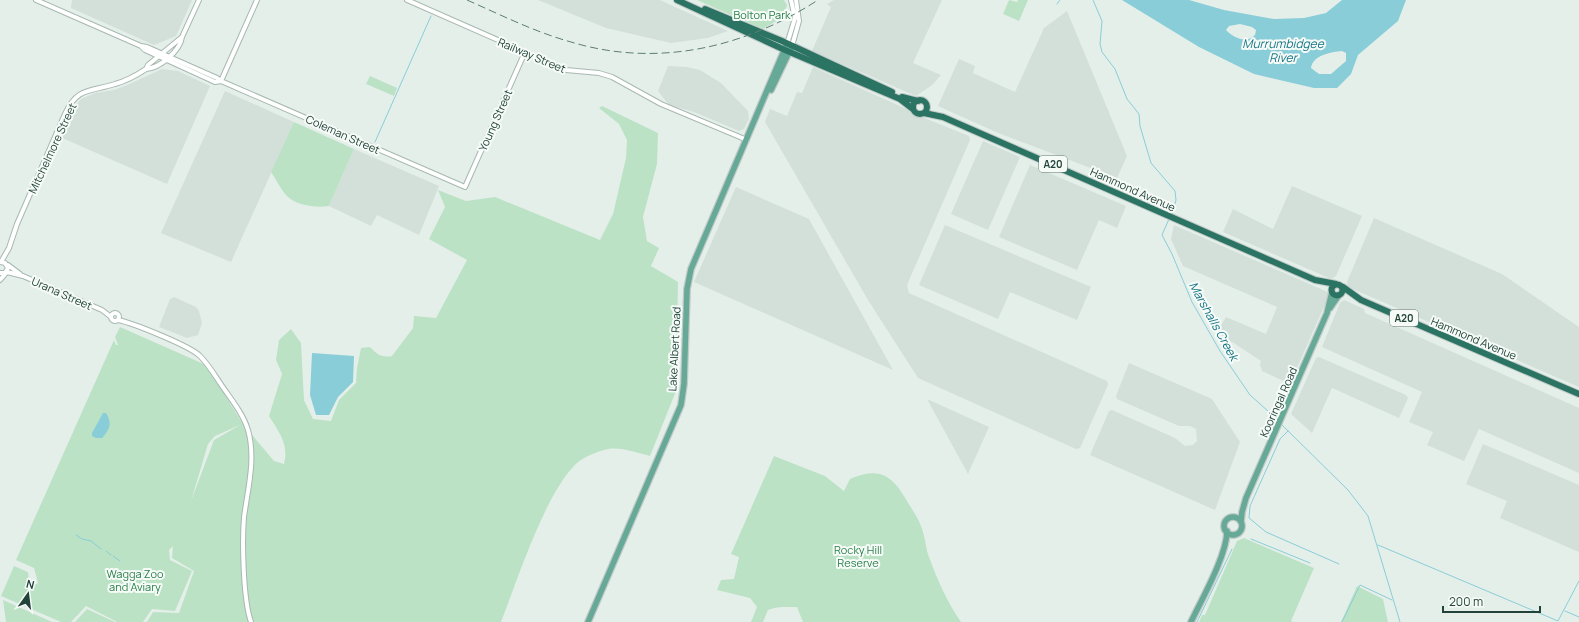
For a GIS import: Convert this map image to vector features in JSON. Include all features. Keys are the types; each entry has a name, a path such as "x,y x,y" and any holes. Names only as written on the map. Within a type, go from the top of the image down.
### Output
{"highway":[{"name":"A20","path":"677,0 908,99 923,101 927,106"},
{"name":"A20","path":"683,0 900,99 914,109 918,114 924,113"},
{"path":"914,109 914,103 918,101"},
{"path":"924,113 927,106"},
{"name":"Hammond Avenue","path":"927,106 943,117 1315,280 1332,291"},
{"name":"Hammond Avenue","path":"924,113 943,117"},
{"name":"Hammond Avenue","path":"1315,280 1336,284"},
{"name":"A20","path":"1336,284 1340,284 1343,287"},
{"path":"1332,291 1336,284"},
{"path":"1340,295 1343,287"},
{"name":"Hammond Avenue","path":"1343,287 1361,300"},
{"name":"A20","path":"1332,291 1340,295"},
{"name":"Hammond Avenue","path":"1340,295 1361,300 1579,394"}],"main road":[{"name":"Lake Albert Road","path":"588,622 681,404 684,384 687,289 689,274 788,48"},
{"name":"Kooringal Road","path":"1231,518 1246,498 1276,432 1327,313 1332,291"},
{"name":"Kooringal Road","path":"1327,313 1340,295"},
{"name":"Kooringal Road","path":"1241,522 1246,498"},
{"path":"1191,622 1226,541 1225,524 1231,518 1237,518 1241,522 1240,531 1227,545 1218,561"},
{"path":"1226,531 1230,534 1236,534"}],"street":[{"name":"Coleman Street","path":"36,0 141,46 147,47 167,58 217,78 465,187"},
{"path":"167,58 181,43 182,37 199,0"},
{"path":"221,81 257,0"},
{"name":"Railway Street","path":"407,0 570,71 599,73 612,76 664,106 747,140"},
{"path":"788,48 795,18 791,0"},
{"path":"788,48 799,21 796,0"},
{"name":"Mitchelmore Street","path":"146,69 148,65 182,37"},
{"name":"Young Street","path":"465,187 525,52"},
{"name":"Mitchelmore Street","path":"0,262 8,248 23,209 67,108 73,100 80,93 119,83 146,69 151,69 167,58"},
{"name":"Mitchelmore Street","path":"6,272 8,265 8,248"},
{"name":"Urana Street","path":"0,262 8,265 23,276"},
{"path":"0,280 6,272"},
{"name":"Urana Street","path":"0,273 6,272 23,276 112,315"},
{"path":"118,317 113,320 112,315 117,313 118,317 200,355 245,422 249,437 251,466 244,538 247,604 251,622"}],"shaded area":[{"path":"72,0 192,0 176,36 154,45 71,8"},
{"path":"538,0 660,0 728,31 708,38 671,43 606,28"},
{"path":"834,0 942,0 913,63 941,75 932,85 916,96 812,51 831,7 827,4"},
{"path":"1067,11 1127,156 1117,178 998,133 938,106 959,59 975,66 973,73 1015,92 1044,28"},
{"path":"668,66 687,67 700,70 721,83 748,111 749,119 744,129 739,131 694,112 669,105 658,91"},
{"path":"813,67 922,117 969,136 970,140 907,285 909,293 1107,381 1108,385 1080,448 1076,449 918,378 868,300 765,122 770,109 787,116 797,92 802,93"},
{"path":"162,69 178,71 210,86 167,184 60,137 72,110 81,99 95,93 114,90 125,86"},
{"path":"225,91 294,122 231,262 161,233"},
{"path":"983,141 1020,157 988,230 951,214"},
{"path":"354,149 439,186 419,235 377,215 371,226 329,206"},
{"path":"1030,165 1126,206 1117,228 1099,220 1077,270 999,237"},
{"path":"1292,186 1362,216 1336,276 1331,279 1223,232 1233,209 1273,229"},
{"path":"736,187 809,219 893,370 694,282"},
{"path":"1374,218 1502,274 1579,327 1579,387 1348,287 1347,282"},
{"path":"945,225 1091,287 1077,320 1010,292 998,319 919,285"},
{"path":"1174,225 1330,293 1290,384 1262,371 1260,365 1261,361 1217,332 1226,317 1266,334 1277,307 1183,266 1171,239"},
{"path":"174,297 196,307 199,311 202,323 198,335 187,338 159,327 170,299"},
{"path":"1344,300 1364,309 1365,313 1579,408 1579,473 1479,429 1464,461 1427,445 1433,432 1409,422 1422,392 1322,347 1340,303"},
{"path":"1319,357 1406,395 1408,398 1399,418 1332,388 1312,433 1291,414 1316,358"},
{"path":"1129,363 1212,399 1240,442 1215,510 1090,455 1109,411 1112,410 1175,438 1185,446 1193,445 1197,441 1196,429 1190,426 1179,426 1117,399 1116,396"},
{"path":"927,399 989,427 968,474"},
{"path":"1483,444 1579,485 1579,552 1500,518 1507,501 1466,484"}],"green space":[{"name":"Bolton Park","path":"697,0 784,0 787,5 783,17 763,29"},
{"path":"1009,0 1017,2 1018,0 1028,0 1019,21 1003,14"},
{"path":"370,76 397,88 394,96 366,84"},
{"name":"Wagga Zoo and Aviary","path":"602,106 658,133 657,164 643,217 647,241 659,248 651,266 678,282 676,391 650,456 624,450 608,449 580,460 565,476 554,494 533,538 501,622 147,622 153,612 179,613 194,571 172,558 173,546 169,550 170,560 192,571 175,611 152,609 143,622 117,622 86,606 71,622 61,622 1,596 14,566 28,572 30,588 38,583 34,568 16,560 114,340 116,345 118,345 115,337 120,327 206,365 243,424 274,461 284,464 284,444 269,416 282,374 276,360 279,340 291,329 301,343 304,400 313,419 331,421 339,400 356,383 361,348 370,347 380,355 392,356 413,328 414,316 436,318 467,260 429,239 445,207 438,190 466,201 495,197 600,240 613,214 626,158 627,140 619,124 599,108","holes":["240,425 214,440 191,501 208,444 215,436"]},
{"path":"294,122 354,149 329,206 307,206 296,202 287,196 271,172"},
{"name":"Rocky Hill Reserve","path":"774,456 825,476 844,491 850,479 861,475 871,473 879,474 893,481 899,488 918,520 923,532 928,554 936,574 947,598 961,622 803,622 797,607 786,607 768,610 763,622 751,622 757,607 750,598 717,590 721,580 734,579 739,557 731,554"},
{"path":"1244,538 1314,568 1291,621 1293,622 1199,622 1202,615 1205,615 1237,541"},
{"path":"1357,586 1383,599 1388,622 1341,622"},
{"path":"3,600 52,622 6,622"},
{"path":"87,609 115,622 75,622"}],"water":[{"name":"Murrumbidgee River","path":"1122,0 1189,0 1224,10 1274,19 1304,18 1326,13 1342,0 1406,0 1398,21 1358,55 1351,74 1337,88 1314,88 1254,74 1199,47","holes":["1240,24 1252,27 1256,30 1255,35 1248,39 1240,39 1226,30 1229,26","1342,51 1346,53 1346,61 1331,74 1319,74 1311,68 1312,64 1319,57 1328,53"]},
{"path":"312,353 354,356 353,382 338,397 329,415 316,415 310,395"},
{"path":"103,413 106,413 110,424 107,432 102,438 96,438 92,436 92,433"}],"waterway":[{"path":"1057,4 1060,0"},
{"name":"Marshalls Creek","path":"1093,0 1102,21 1100,44 1102,52 1115,69 1127,99 1139,114 1140,126 1151,163 1175,191 1176,200 1172,215"},
{"path":"375,142 431,16"},
{"name":"Marshalls Creek","path":"1169,219 1162,235 1172,254 1192,302 1220,351 1250,395 1278,420"},
{"name":"Marshalls Creek","path":"1281,424 1348,490 1368,516 1400,622"},
{"path":"1288,431 1280,439 1250,506 1249,518 1266,532 1339,564"},
{"path":"76,535 82,539 91,541 101,549"},
{"path":"1251,539 1310,563"},
{"path":"1378,545 1558,621 1579,581"},
{"path":"1197,622 1232,549"},
{"path":"106,551 111,555"},
{"path":"113,556 120,561"},
{"path":"1342,622 1360,585 1392,600"},
{"path":"1565,611 1579,617"}],"railway":[{"path":"467,0 518,23 558,38 603,50 635,53 667,53 699,49 730,41 790,17 818,0"}]}
